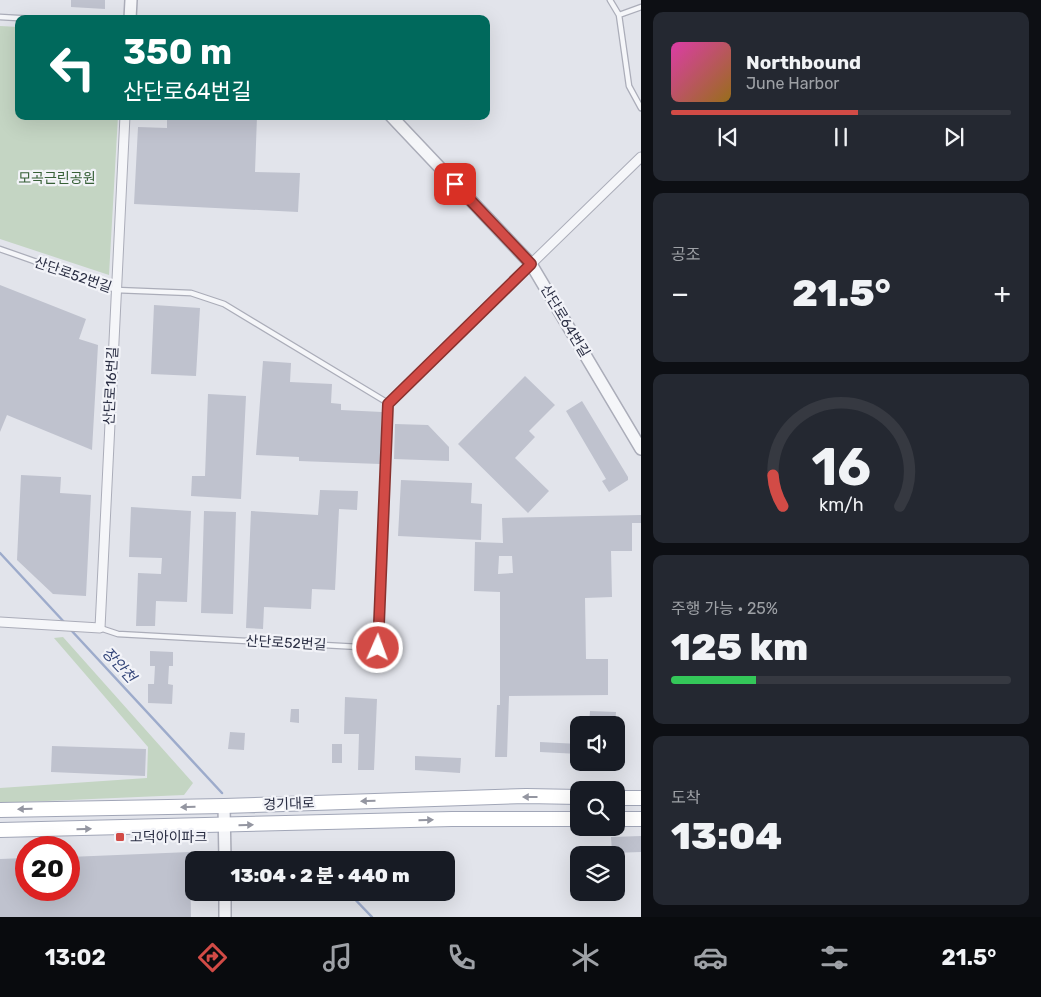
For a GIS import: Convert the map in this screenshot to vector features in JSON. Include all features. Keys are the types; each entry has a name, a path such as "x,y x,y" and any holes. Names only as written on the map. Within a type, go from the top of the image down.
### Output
{"main road":[{"name":"경기대로","path":"0,810 224,806 526,796 570,797"},
{"path":"625,798 641,798"},
{"path":"625,819 641,818"},
{"name":"경기대로","path":"0,830 452,819 570,819"}],"street":[{"path":"130,15 131,0"},
{"name":"산단로16번길","path":"100,628 125,120"},
{"name":"산단로64번길","path":"395,120 531,264 641,449"},
{"path":"531,264 641,157"},
{"path":"0,622 100,628"},
{"path":"224,806 225,851"},
{"path":"225,901 225,917"}],"lane":[{"path":"610,0 619,14 629,86 641,108"},
{"path":"619,14 641,7"},
{"path":"0,17 15,18"},
{"name":"산단로52번길","path":"0,249 116,290 191,293 224,304 388,404 378,648 118,634 100,628"},
{"path":"388,404 531,264"}],"green space":[{"name":"모곡근린공원","path":"0,26 15,27 15,120 118,120 109,275 0,239"},
{"path":"63,637 193,783 184,795 0,803 0,788 147,778 148,747 54,638"}],"building":[{"path":"71,0 105,0 105,9 71,7"},
{"path":"167,120 257,120 255,172 300,173 298,212 134,204 138,127 167,128"},
{"path":"0,285 86,319 79,339 98,345 92,450 7,415 0,432"},
{"path":"154,305 200,308 196,376 151,374"},
{"path":"263,361 291,363 290,382 332,384 331,403 341,404 341,410 382,412 380,464 299,461 299,457 256,455"},
{"path":"525,376 555,405 529,431 535,437 515,458 549,491 528,513 458,444"},
{"path":"208,394 246,396 241,499 191,496 192,476 205,476"},
{"path":"582,401 628,477 628,480 609,492 602,481 606,479 566,411"},
{"path":"395,424 428,425 449,447 449,461 394,459"},
{"path":"21,475 61,477 60,493 91,495 86,596 53,594 17,560"},
{"path":"401,480 472,483 471,503 482,504 481,540 398,536"},
{"path":"320,490 358,491 357,510 339,509 335,590 312,589 311,609 264,607 263,629 246,628 251,511 318,515"},
{"path":"131,507 191,511 187,602 156,601 155,626 136,626 138,573 161,574 162,558 129,557"},
{"path":"204,511 236,512 233,614 201,613"},
{"path":"641,515 641,523 632,523 632,551 611,551 612,597 585,598 586,659 608,659 608,695 509,696 507,757 495,757 497,705 500,705 500,592 474,591 475,542 503,543 502,518","holes":["499,556 512,556 513,573 498,574"]},
{"path":"150,651 173,652 173,666 169,666 168,684 173,685 172,704 148,703 148,684 154,684 155,666 150,666"},
{"path":"345,697 377,699 374,770 358,770 359,734 344,734"},
{"path":"291,709 299,709 299,723 290,722"},
{"path":"590,711 616,712 616,716 590,716"},
{"path":"230,732 245,733 244,750 228,749"},
{"path":"540,742 570,744 570,754 540,752"},
{"path":"332,744 342,744 342,763 332,763"},
{"path":"52,746 146,749 145,776 51,772"},
{"path":"415,756 461,758 460,773 415,770"},
{"path":"641,836 641,852 625,853 625,846 612,846 611,837"},
{"path":"185,852 185,901 191,901 191,917 0,917 0,859 15,858 15,901 80,901 80,857"}],"waterway":[{"name":"장안천","path":"0,553 65,623"},
{"name":"장안천","path":"70,629 222,793"},
{"name":"장안천","path":"357,901 372,917"}],"place":[{"name":"고덕아이파크","path":"120,837"}],"route":[{"path":"378,648 388,404 531,264 455,184"}]}
